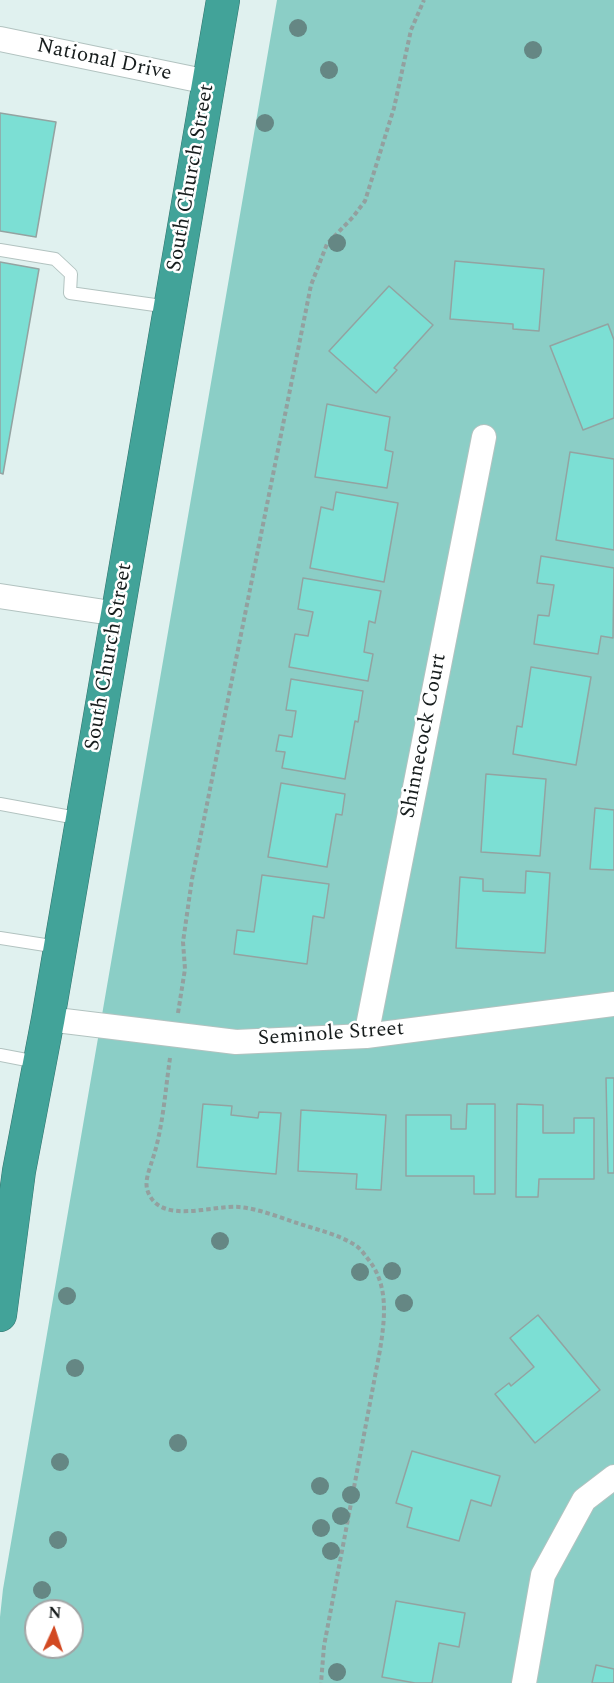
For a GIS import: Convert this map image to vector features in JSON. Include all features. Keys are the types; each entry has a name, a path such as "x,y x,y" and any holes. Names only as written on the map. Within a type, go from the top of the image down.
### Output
{"highway":[{"name":"South Church Street","path":"0,1309 9,1183 40,1062 48,1019 223,0"}],"street":[{"name":"National Drive","path":"0,39 208,82"},
{"name":"Shinnecock Court","path":"366,1036 484,437"},
{"path":"0,596 118,614"},
{"name":"Seminole Street","path":"48,1019 236,1042 366,1036 614,1004"},
{"path":"524,1683 543,1575 584,1500 614,1477"}],"lane":[{"path":"0,250 55,259 71,274 70,293 170,308"},
{"path":"0,804 83,819"},
{"path":"0,938 61,947"},
{"path":"0,1055 40,1062"}],"path":[{"path":"321,1683 324,1646 380,1350 384,1311 382,1289 373,1266 358,1246 326,1232 241,1207 166,1210 153,1201 148,1192 147,1177 156,1147 185,969 183,942 190,890 311,285 327,244 354,217 365,201 394,108 411,30 424,0"}],"shaded area":[{"path":"277,0 614,0 614,1683 0,1683 0,1617"}],"building":[{"path":"0,113 56,122 36,237 0,231"},
{"path":"455,261 544,269 539,331 513,329 513,324 450,319"},
{"path":"0,262 39,269 3,474 0,473"},
{"path":"389,286 433,325 394,368 397,370 376,393 329,351"},
{"path":"608,324 614,340 614,418 583,430 550,346"},
{"path":"327,404 390,417 385,450 393,452 387,488 315,477"},
{"path":"570,452 614,459 614,550 556,540"},
{"path":"336,492 398,503 384,582 310,568 321,507 333,510"},
{"path":"541,556 614,568 613,638 601,636 598,654 534,644 538,615 549,616 554,585 537,583"},
{"path":"303,578 381,591 375,623 369,621 364,652 373,654 368,681 289,667 295,634 308,636 313,612 298,609"},
{"path":"531,667 591,677 576,765 513,754 517,726 522,727"},
{"path":"291,679 363,691 358,722 355,721 345,779 282,768 285,752 276,751 279,735 292,737 296,711 286,710"},
{"path":"486,774 546,779 540,856 481,852"},
{"path":"281,783 345,794 342,815 336,814 327,867 268,857"},
{"path":"595,808 614,810 614,870 590,869"},
{"path":"526,871 550,873 545,953 456,948 460,877 483,879 483,891 525,893"},
{"path":"262,875 329,884 324,918 313,916 307,964 234,954 237,930 254,932"},
{"path":"606,1078 614,1078 614,1173 608,1173"},
{"path":"203,1104 232,1106 231,1115 258,1118 259,1112 281,1113 276,1174 197,1167"},
{"path":"467,1104 495,1104 495,1194 474,1194 474,1176 406,1176 406,1115 451,1115 451,1129 466,1129"},
{"path":"517,1104 543,1105 543,1133 574,1133 574,1118 594,1118 594,1179 539,1179 538,1197 516,1197"},
{"path":"301,1110 386,1115 381,1190 356,1189 357,1174 298,1171"},
{"path":"538,1315 600,1390 535,1443 495,1394 509,1383 511,1386 534,1367 510,1338"},
{"path":"412,1451 500,1476 491,1506 471,1500 459,1541 407,1527 412,1508 396,1503"},
{"path":"396,1601 465,1613 459,1647 439,1643 432,1683 415,1683 382,1677"},
{"path":"596,1665 614,1669 614,1683 592,1683"}]}
